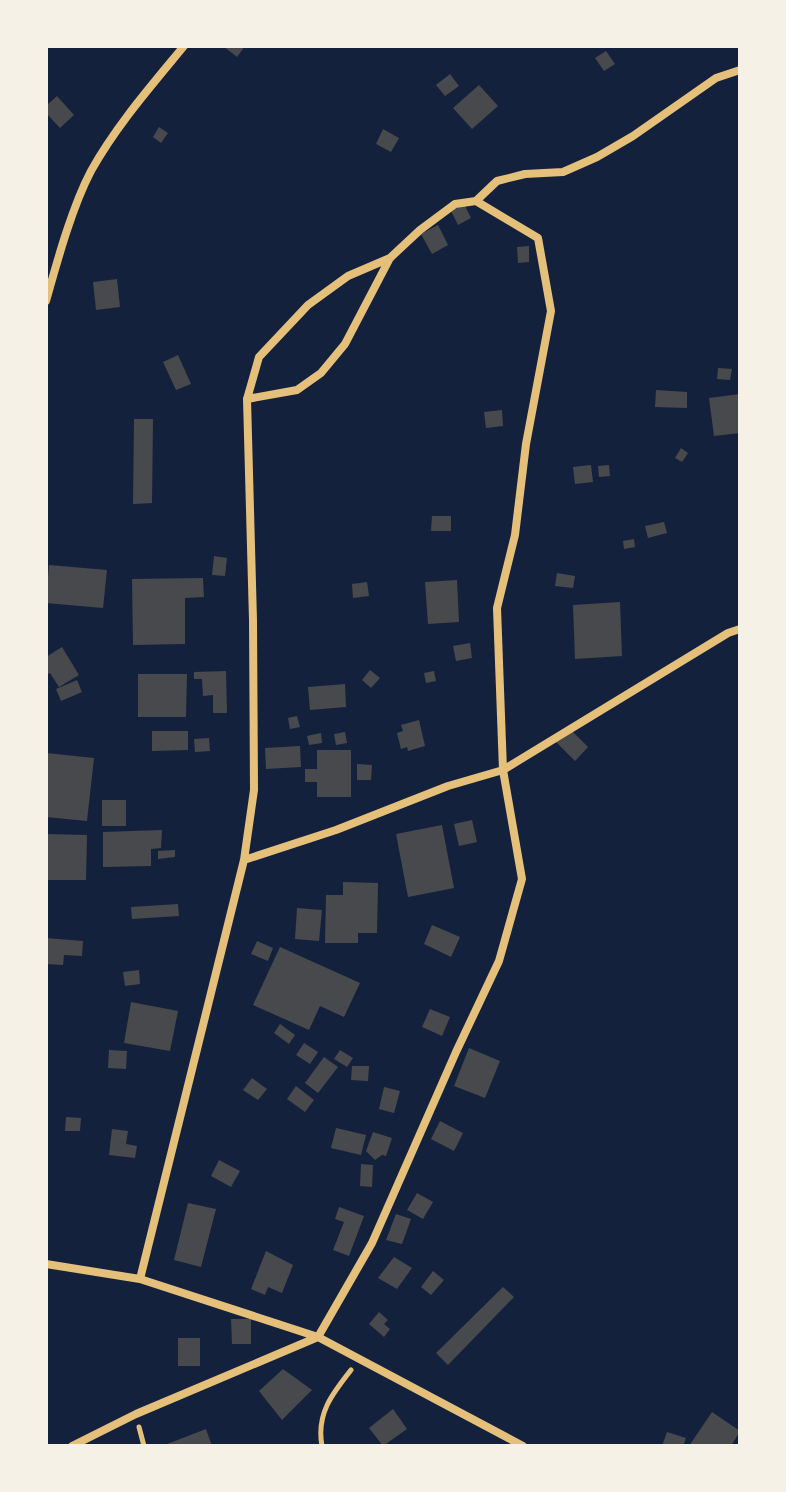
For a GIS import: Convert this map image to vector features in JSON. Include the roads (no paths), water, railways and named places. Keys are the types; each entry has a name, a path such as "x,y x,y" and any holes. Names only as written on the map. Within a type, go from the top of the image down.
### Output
{"street":[{"path":"46,301 58,258 90,173 127,116 184,46"},
{"path":"247,399 297,390 321,373 345,344 390,258 455,204 476,201 497,181 525,174 563,172 597,157 633,136 716,78 740,70"},
{"path":"72,1446 136,1414 318,1337 372,1243 499,961 522,879 503,770 497,608 515,535 526,444 551,311 538,238 476,201"},
{"path":"140,1279 244,860 254,790 247,399 259,357 308,305 348,276 390,258"},
{"path":"244,860 336,830 448,786 503,770 728,633 740,629"},
{"path":"46,1264 140,1279 318,1337 517,1445"}]}
